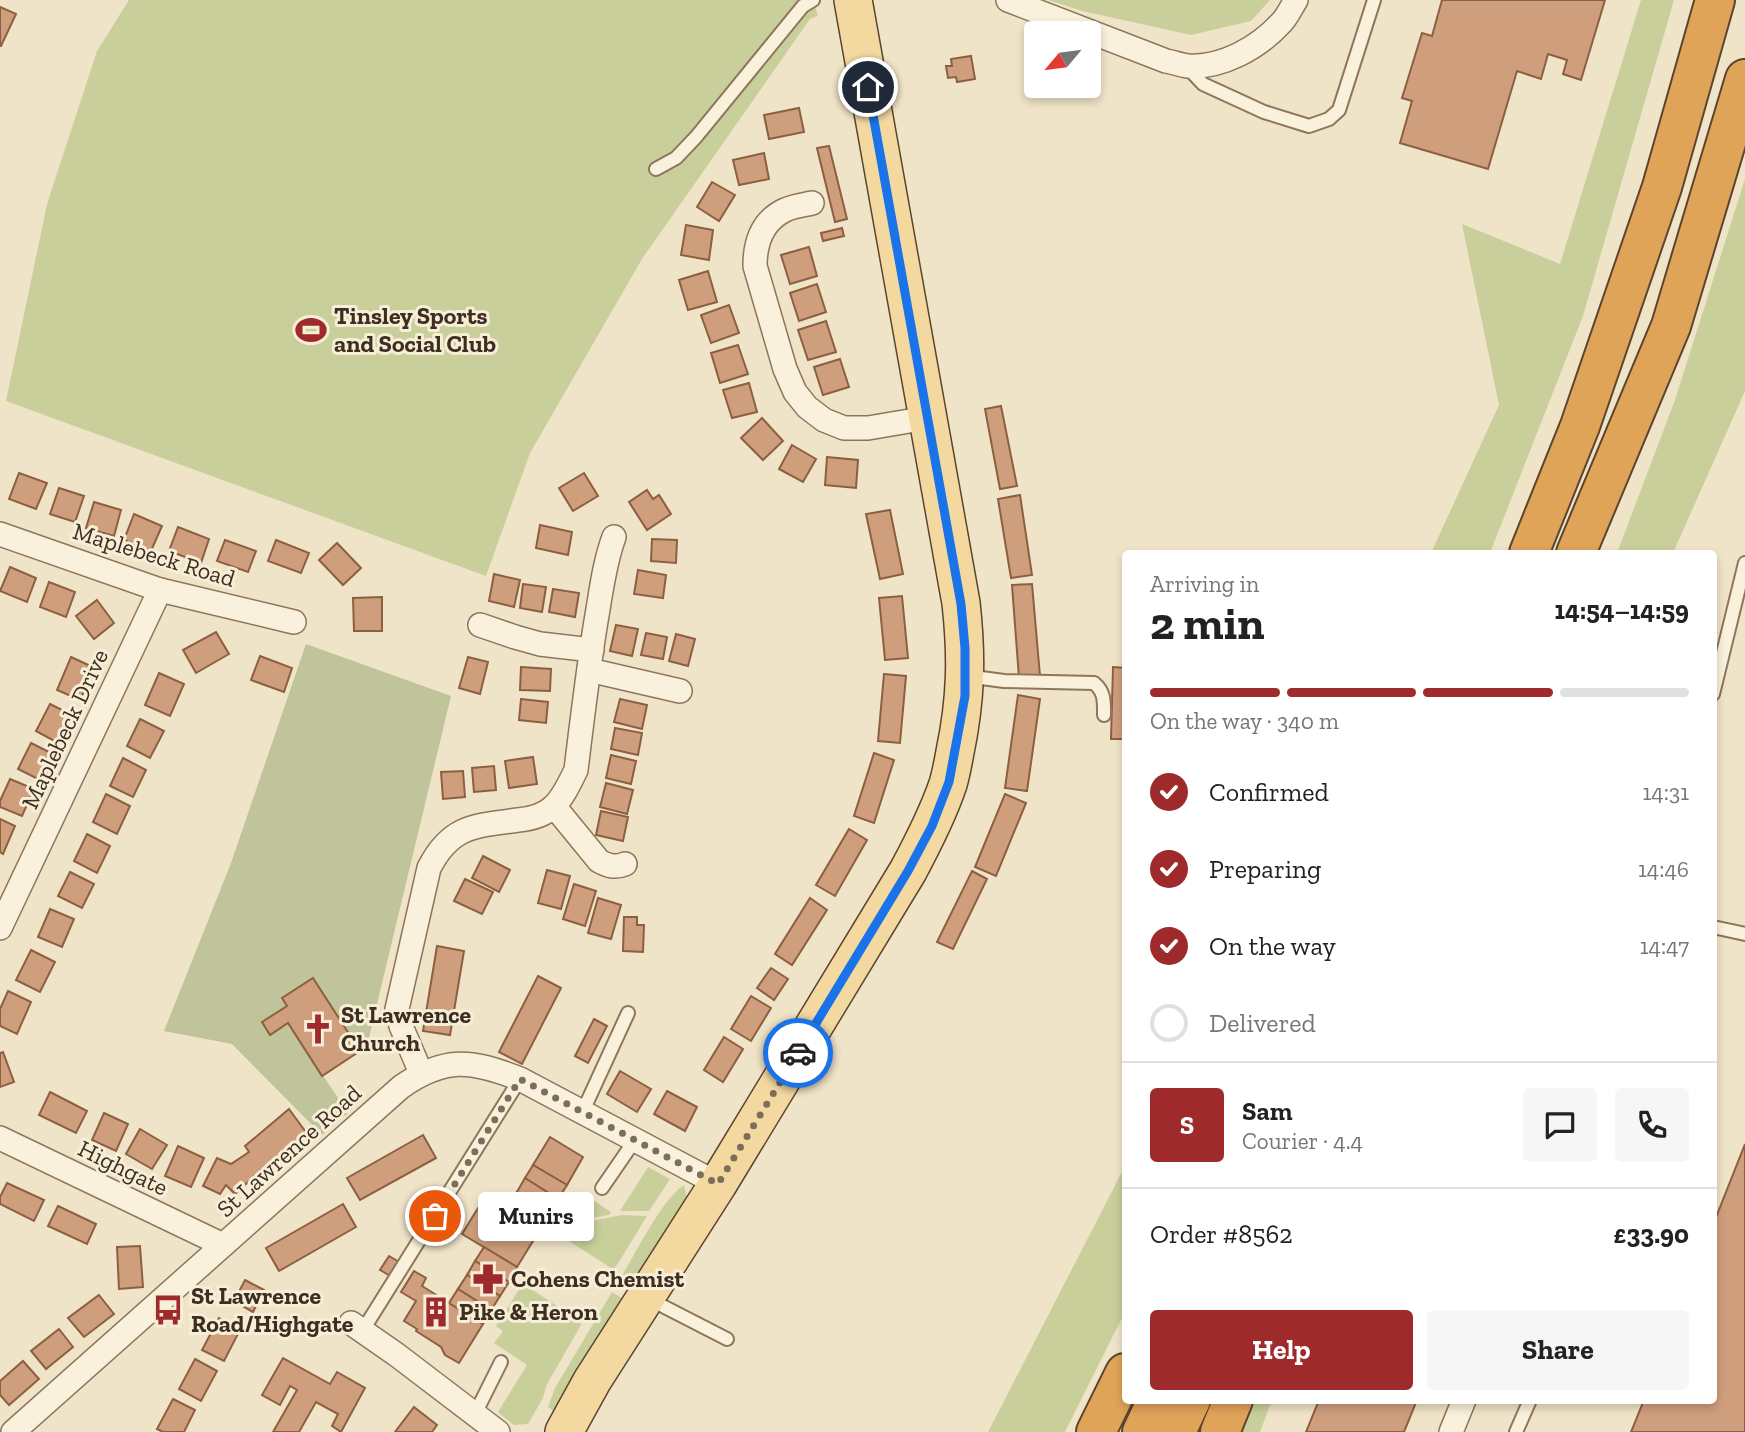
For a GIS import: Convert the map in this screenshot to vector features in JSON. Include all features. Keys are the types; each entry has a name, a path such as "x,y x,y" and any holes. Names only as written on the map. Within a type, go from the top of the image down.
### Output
{"highway":[{"path":"1530,550 1580,426 1658,200 1715,0"},
{"path":"1577,550 1671,326 1745,79"},
{"path":"1096,1432 1122,1379"},
{"path":"1142,1432 1155,1404"},
{"path":"1176,1432 1189,1404"},
{"path":"1220,1432 1231,1404"}],"main road":[{"path":"564,1432 592,1381 718,1184 869,937 932,826 949,782 963,708 965,648 961,604 853,0"}],"street":[{"path":"1008,0 1166,61 1186,66 1224,61 1246,50 1283,22 1296,0"},
{"path":"812,203 784,210 769,222 759,235 755,253 755,266 794,392 824,420 844,428 868,428 927,418"},
{"name":"Maplebeck Road","path":"0,534 160,590 294,622"},
{"path":"421,1073 401,1026 397,1009 429,868 444,844 456,834 472,827 527,819 541,814 554,806 568,786 576,770 590,660 604,575 614,537"},
{"name":"Maplebeck Drive","path":"0,928 160,590"},
{"path":"480,625 680,691"},
{"path":"554,806 599,861 609,866 625,864"},
{"name":"St Lawrence Road","path":"13,1432 391,1096 421,1073 447,1065 468,1063 492,1068 583,1111 718,1184"},
{"name":"Highgate","path":"0,1138 223,1245"},
{"path":"357,1327 498,1432"},
{"path":"1451,1432 1462,1404"}],"lane":[{"path":"656,169 677,158 803,6 813,0"},
{"path":"1186,66 1203,83 1265,112 1309,126 1329,119 1339,110 1374,0"},
{"path":"1717,678 1745,563"},
{"path":"965,676 1016,681 1094,683 1101,688 1104,716"},
{"path":"1717,928 1745,934"},
{"path":"583,1111 628,1013"},
{"path":"357,1327 520,1079"},
{"path":"603,1188 635,1140"},
{"path":"645,1298 727,1339"},
{"path":"475,1414 501,1362"},
{"path":"1516,1432 1528,1404"}],"green space":[{"name":"Tinsley Sports and Social Club","path":"129,0 813,0 818,16 810,19 642,259 530,453 486,576 6,401 47,204 97,51"},
{"path":"1048,0 1270,0 1251,21 1191,35 1082,11"},
{"path":"1641,0 1674,0 1583,316 1491,550 1432,550 1499,405 1462,224 1560,264"},
{"path":"1745,179 1745,391 1674,550 1618,550 1675,400"},
{"path":"306,644 451,696 365,1054 360,1051 313,978 282,998 287,1006 288,1023 348,1113 322,1135 232,1044 164,1031 231,863"},
{"path":"648,1167 670,1179 649,1211 620,1211"},
{"path":"1122,1172 1122,1318 1065,1432 988,1432"},
{"path":"684,1185 688,1202 640,1289 621,1277 658,1214"},
{"path":"587,1196 611,1212 609,1215 592,1218 578,1209"},
{"path":"568,1209 591,1221 622,1215 647,1216 617,1265 611,1268 558,1234 558,1224"},
{"path":"528,1287 580,1321 581,1325 528,1424 514,1425 498,1412 527,1365 494,1343 503,1331 496,1326 518,1291"},
{"path":"612,1292 630,1303 560,1416 548,1407 555,1388"},
{"path":"1251,1404 1270,1404 1260,1432 1239,1432"}],"building":[{"path":"1442,0 1605,0 1581,80 1563,74 1567,60 1548,54 1541,79 1517,71 1488,169 1400,143 1412,101 1402,98 1422,33 1432,36"},
{"path":"0,7 16,14 1,46 0,46"},
{"path":"971,56 975,79 957,82 956,77 948,78 946,66 952,66 951,59"},
{"path":"799,108 804,132 769,139 764,115"},
{"path":"829,146 847,219 835,222 817,148"},
{"path":"764,153 769,179 739,185 733,160"},
{"path":"712,182 735,195 719,221 697,207"},
{"path":"686,225 713,230 709,260 681,255"},
{"path":"842,228 844,236 823,241 821,233"},
{"path":"809,247 817,276 790,284 781,255"},
{"path":"708,271 717,302 688,310 679,280"},
{"path":"817,284 826,312 799,321 790,293"},
{"path":"729,305 739,333 711,343 701,315"},
{"path":"826,321 836,352 808,360 798,330"},
{"path":"738,345 748,374 720,383 711,353"},
{"path":"840,359 849,387 823,395 814,367"},
{"path":"749,383 757,412 732,418 723,390"},
{"path":"1001,406 1017,486 1000,489 985,409"},
{"path":"762,418 783,441 763,460 741,438"},
{"path":"792,445 816,459 803,482 779,469"},
{"path":"827,457 858,460 856,488 825,485"},
{"path":"19,473 47,483 36,509 9,499"},
{"path":"584,473 598,496 573,511 559,488"},
{"path":"59,488 84,496 75,522 50,514"},
{"path":"647,490 653,499 659,495 671,514 647,530 629,502"},
{"path":"1020,495 1032,575 1011,578 998,499"},
{"path":"94,502 121,510 114,536 86,528"},
{"path":"890,510 903,574 880,579 866,514"},
{"path":"134,514 162,526 151,551 124,540"},
{"path":"540,525 572,532 568,555 536,548"},
{"path":"178,527 209,539 201,563 169,551"},
{"path":"652,539 677,540 676,563 651,561"},
{"path":"225,540 256,551 248,572 217,561"},
{"path":"276,540 309,553 301,573 268,561"},
{"path":"337,543 361,568 343,585 319,560"},
{"path":"10,567 36,578 27,602 0,591"},
{"path":"638,570 666,575 663,598 634,594"},
{"path":"494,574 520,580 514,607 489,601"},
{"path":"49,582 75,592 66,617 40,607"},
{"path":"523,584 546,587 542,612 520,608"},
{"path":"1032,584 1040,676 1019,678 1012,585"},
{"path":"553,589 579,593 575,617 549,612"},
{"path":"902,596 908,658 885,660 879,598"},
{"path":"382,597 382,631 354,631 353,598"},
{"path":"97,600 114,623 94,639 76,616"},
{"path":"616,625 638,629 632,656 610,651"},
{"path":"216,632 229,654 196,673 183,650"},
{"path":"646,633 667,637 663,659 641,655"},
{"path":"676,634 695,639 688,666 669,661"},
{"path":"260,656 292,668 284,692 251,680"},
{"path":"71,657 95,668 80,700 57,690"},
{"path":"468,657 488,662 480,694 459,688"},
{"path":"521,667 551,669 550,691 520,690"},
{"path":"1113,667 1122,668 1122,739 1111,739"},
{"path":"159,673 184,684 170,716 145,705"},
{"path":"884,674 906,676 900,743 878,741"},
{"path":"1018,695 1040,699 1027,791 1005,788"},
{"path":"521,699 548,702 546,723 519,720"},
{"path":"620,699 647,705 642,729 614,722"},
{"path":"50,704 72,715 58,743 36,731"},
{"path":"140,719 164,731 150,758 127,746"},
{"path":"615,728 642,733 638,755 611,749"},
{"path":"31,743 55,755 42,781 18,769"},
{"path":"874,753 894,760 874,823 854,816"},
{"path":"611,755 636,761 631,784 606,778"},
{"path":"533,757 537,784 509,788 505,761"},
{"path":"123,758 146,770 133,797 110,786"},
{"path":"494,766 496,790 474,792 472,768"},
{"path":"463,771 465,797 443,799 441,772"},
{"path":"10,779 34,789 22,816 0,807"},
{"path":"606,783 633,790 627,814 600,807"},
{"path":"106,794 130,806 117,834 93,822"},
{"path":"1005,794 1026,803 996,876 975,867"},
{"path":"601,811 628,817 623,841 596,835"},
{"path":"0,819 15,826 3,854 0,852"},
{"path":"849,829 867,840 835,896 816,885"},
{"path":"87,834 110,846 97,873 74,861"},
{"path":"483,856 510,870 499,892 472,878"},
{"path":"547,870 570,876 561,909 538,903"},
{"path":"972,871 987,879 953,949 937,942"},
{"path":"70,872 94,884 82,908 58,896"},
{"path":"465,879 493,892 482,914 454,901"},
{"path":"574,884 596,891 585,926 563,919"},
{"path":"598,898 621,905 611,939 588,933"},
{"path":"810,898 827,910 792,965 775,954"},
{"path":"50,909 74,919 62,947 38,937"},
{"path":"624,917 637,917 637,925 644,925 643,952 623,951"},
{"path":"437,946 464,951 450,1035 423,1031"},
{"path":"31,950 55,962 40,992 16,980"},
{"path":"771,968 788,979 774,1000 757,988"},
{"path":"538,976 561,988 522,1064 499,1052"},
{"name":"St Lawrence Church","path":"313,978 360,1051 322,1076 288,1023 270,1035 262,1022 287,1006 282,998"},
{"path":"8,991 31,1002 17,1034 0,1026 0,1009"},
{"path":"751,996 771,1008 751,1041 731,1029"},
{"path":"594,1019 607,1026 588,1063 575,1056"},
{"path":"724,1037 743,1049 723,1082 704,1070"},
{"path":"3,1052 14,1082 0,1087 0,1053"},
{"path":"620,1071 651,1089 637,1112 607,1094"},
{"path":"667,1091 697,1107 685,1131 654,1114"},
{"path":"50,1092 87,1111 76,1133 39,1115"},
{"path":"289,1109 308,1135 266,1173 262,1169 235,1194 226,1185 220,1194 203,1186 217,1158 231,1164 249,1152 245,1146"},
{"path":"104,1113 128,1124 116,1151 92,1140"},
{"path":"140,1129 167,1145 152,1169 126,1154"},
{"path":"423,1135 436,1158 360,1200 347,1178"},
{"path":"550,1137 583,1157 567,1185 533,1165"},
{"path":"1745,1144 1745,1432 1631,1432 1642,1404 1717,1404 1717,1215"},
{"path":"178,1146 204,1158 191,1187 165,1176"},
{"path":"533,1165 567,1185 558,1199 525,1178"},
{"path":"525,1178 558,1199 550,1213 517,1192"},
{"path":"7,1183 44,1200 34,1221 0,1204 0,1197"},
{"path":"517,1192 550,1213 542,1227 508,1206"},
{"path":"343,1204 356,1227 279,1271 266,1248"},
{"path":"58,1206 96,1224 87,1244 48,1226"},
{"path":"508,1206 542,1227 533,1241 499,1220"},
{"path":"478,1208 533,1241 517,1267 462,1234"},
{"path":"140,1246 143,1287 119,1289 117,1247"},
{"path":"484,1247 517,1267 509,1282 475,1261"},
{"path":"389,1256 401,1263 392,1277 380,1270"},
{"name":"Cohens Chemist","path":"475,1261 509,1282 500,1296 467,1275"},
{"name":"Pike & Heron","path":"414,1271 426,1278 422,1286 483,1324 459,1363 445,1355 441,1347 404,1321 416,1301 401,1292"},
{"path":"467,1275 500,1296 491,1310 458,1289"},
{"path":"245,1280 264,1290 253,1312 234,1301"},
{"path":"458,1289 491,1310 483,1324 449,1303"},
{"path":"99,1295 114,1314 84,1337 68,1318"},
{"path":"219,1318 240,1330 224,1361 202,1350"},
{"path":"59,1329 73,1347 46,1369 31,1351"},
{"path":"283,1358 330,1384 337,1372 365,1388 341,1432 332,1426 338,1414 316,1402 299,1432 273,1432 297,1390 290,1386 280,1405 262,1395"},
{"path":"195,1359 217,1371 201,1401 179,1389"},
{"path":"23,1361 39,1379 9,1405 0,1395 0,1381"},
{"path":"173,1399 195,1410 184,1432 163,1432 157,1429"},
{"path":"1317,1404 1415,1404 1404,1432 1306,1432"},
{"path":"414,1407 437,1425 432,1432 395,1432"}],"way so far":[{"path":"435,1216 520,1079 718,1184 798,1053"}],"place":[{"name":"Tinsley Sports and Social Club","path":"311,330"},
{"name":"St Lawrence Church","path":"318,1029"},
{"name":"Munirs","path":"435,1216"},
{"name":"Cohens Chemist","path":"488,1279"},
{"name":"St Lawrence Road/Highgate","path":"168,1310"},
{"name":"Pike & Heron","path":"436,1312"}],"route":[{"path":"798,1053 908,871 932,826 949,782 965,696 961,604 868,87"}]}
